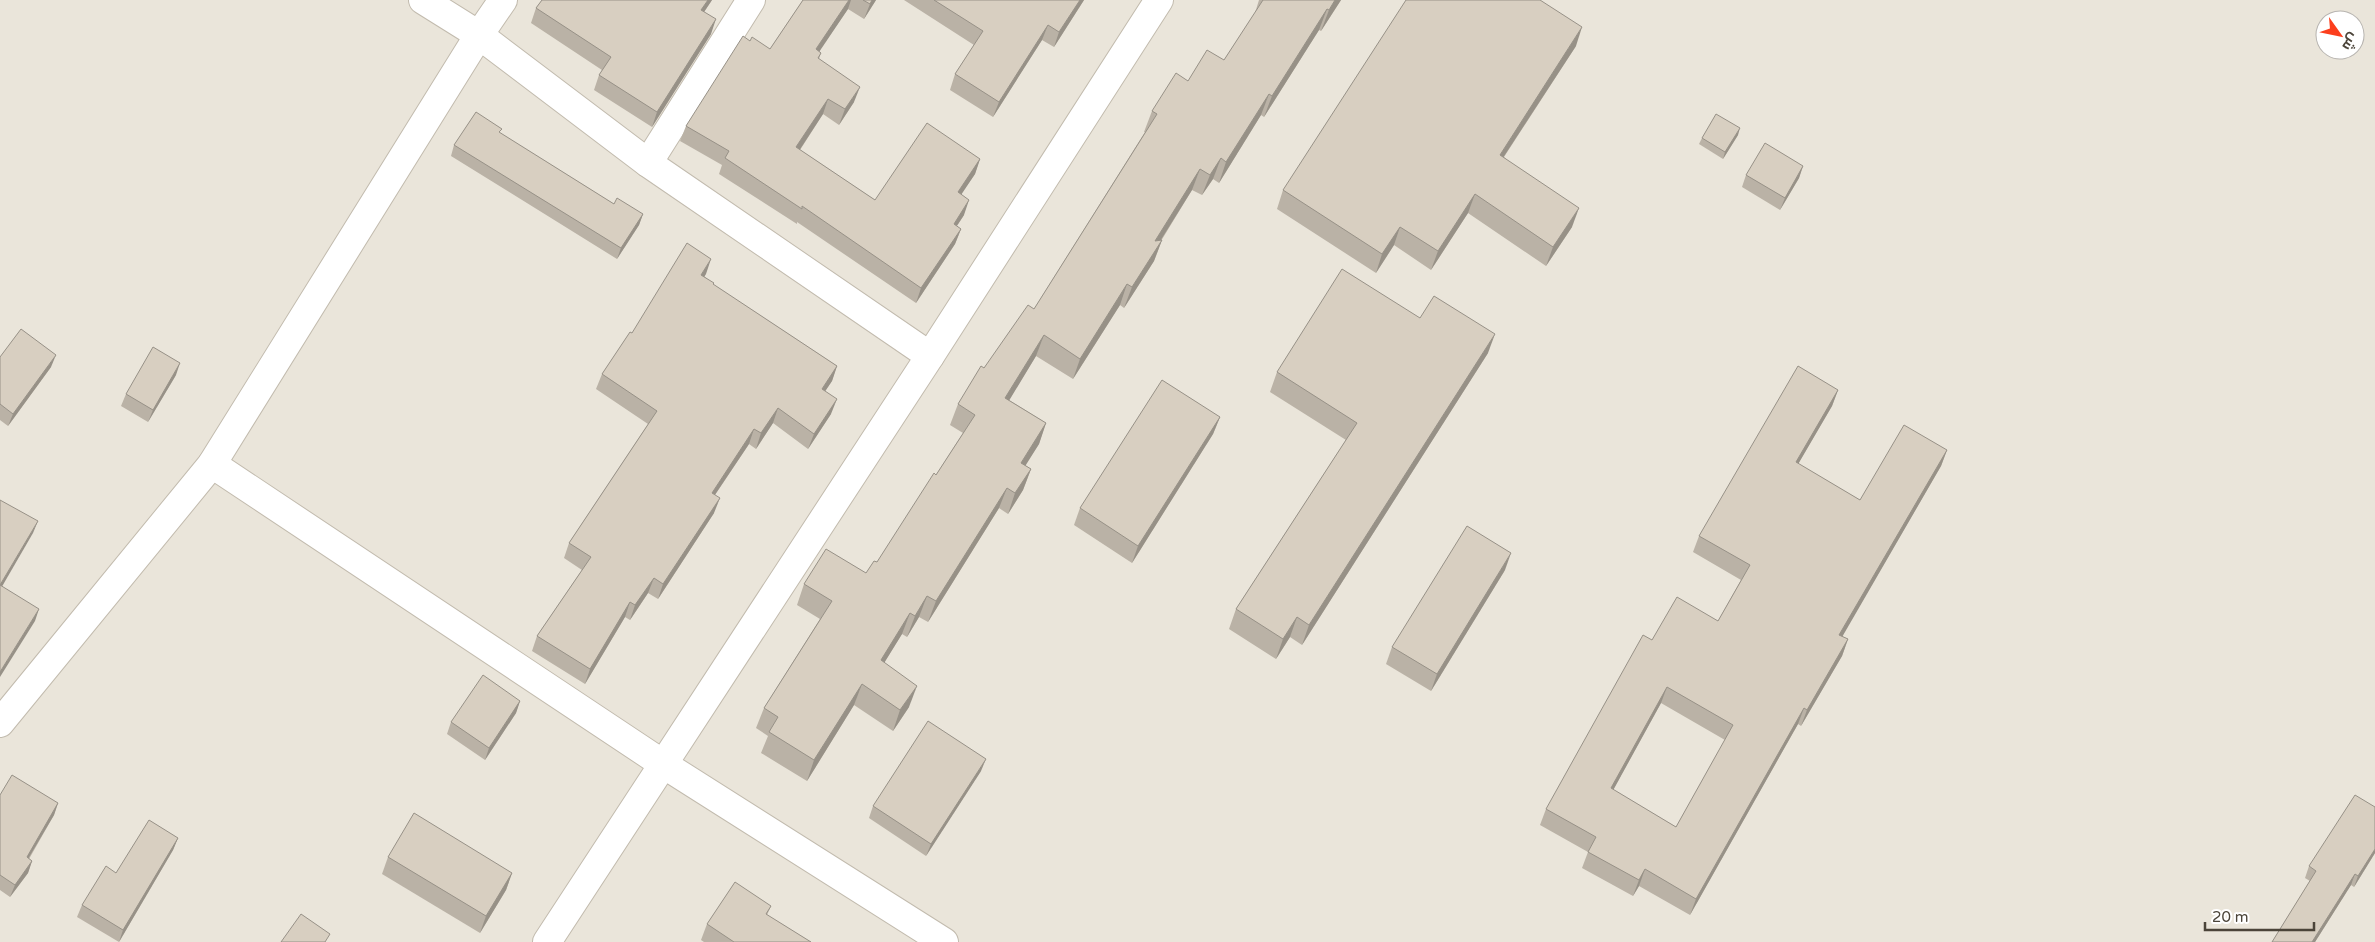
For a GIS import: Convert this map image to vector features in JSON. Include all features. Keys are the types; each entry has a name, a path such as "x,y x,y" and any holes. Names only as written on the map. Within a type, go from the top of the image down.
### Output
{"street":[{"path":"423,0 479,35 648,163 930,356"},
{"path":"0,723 212,464 479,35 503,0"},
{"path":"648,163 751,0"},
{"path":"547,942 930,356 1159,0"},
{"path":"212,464 663,764 944,942"}],"shaded area":[{"path":"0,0 2375,0 2375,942 0,942"}],"building":[{"path":"542,0 708,0 701,10 716,19 657,112 599,75 611,57 536,8"},
{"path":"803,0 849,0 816,49 821,53 818,58 860,87 845,109 828,99 796,147 875,200 927,123 980,159 958,192 969,200 954,224 961,229 921,288 802,206 802,209 725,158 729,151 686,126 743,36 750,41 752,37 770,49"},
{"path":"863,0 872,0 870,4"},
{"path":"934,0 1080,0 1059,32 1048,25 999,102 955,74 983,31"},
{"path":"1263,0 1335,0 1329,10 1327,9 1272,96 1269,94 1226,162 1221,158 1210,175 1200,169 1155,241 1162,240 1132,287 1127,284 1080,359 1044,335 1005,398 1046,423 1021,463 1031,469 1015,493 1007,488 936,601 927,596 915,616 910,613 881,660 917,686 900,710 862,684 814,760 769,732 778,717 764,708 832,601 804,584 826,549 866,573 874,561 877,562 934,473 936,475 975,415 958,404 981,366 984,368 1028,305 1034,309 1157,114 1152,111 1176,73 1188,81 1207,50 1224,60"},
{"path":"1406,0 1540,0 1582,27 1500,155 1579,208 1553,247 1475,194 1438,251 1400,227 1382,254 1283,190"},
{"path":"476,112 502,129 499,132 614,204 617,198 643,214 621,248 454,145"},
{"path":"1716,114 1740,128 1725,152 1702,138"},
{"path":"1765,143 1803,166 1785,198 1746,175"},
{"path":"687,243 711,259 701,275 837,366 822,389 837,399 814,434 778,408 761,433 754,429 712,493 720,498 663,584 654,578 635,605 630,602 590,669 537,636 591,557 569,543 657,411 602,374 630,332 632,333"},
{"path":"1342,269 1420,318 1434,296 1495,334 1309,625 1297,617 1283,639 1236,609 1357,423 1277,372"},
{"path":"21,329 56,355 13,414 0,404 0,357"},
{"path":"153,347 180,363 153,410 126,394"},
{"path":"1798,366 1838,390 1796,462 1860,500 1904,425 1947,450 1839,635 1848,639 1807,710 1804,708 1696,899 1645,869 1639,880 1588,852 1596,837 1546,809 1643,635 1652,640 1677,597 1718,621 1750,565 1699,536","holes":["1667,687 1733,725 1676,827 1611,788"]},
{"path":"1162,380 1220,417 1138,546 1080,508"},
{"path":"0,500 38,521 0,585"},
{"path":"1467,526 1511,553 1437,674 1392,647"},
{"path":"0,585 39,609 0,672"},
{"path":"483,675 520,701 489,748 451,722"},
{"path":"928,721 986,759 931,844 873,806"},
{"path":"12,775 58,803 27,857 32,861 15,885 0,875 0,795"},
{"path":"2355,795 2375,807 2375,849 2358,876 2355,874 2312,942 2272,942 2316,871 2309,866"},
{"path":"414,813 512,873 486,916 388,857"},
{"path":"149,820 178,838 123,930 82,905 106,866 116,873"},
{"path":"735,882 771,906 766,914 811,942 734,942 707,924"},
{"path":"301,914 330,934 325,942 281,942"}]}
